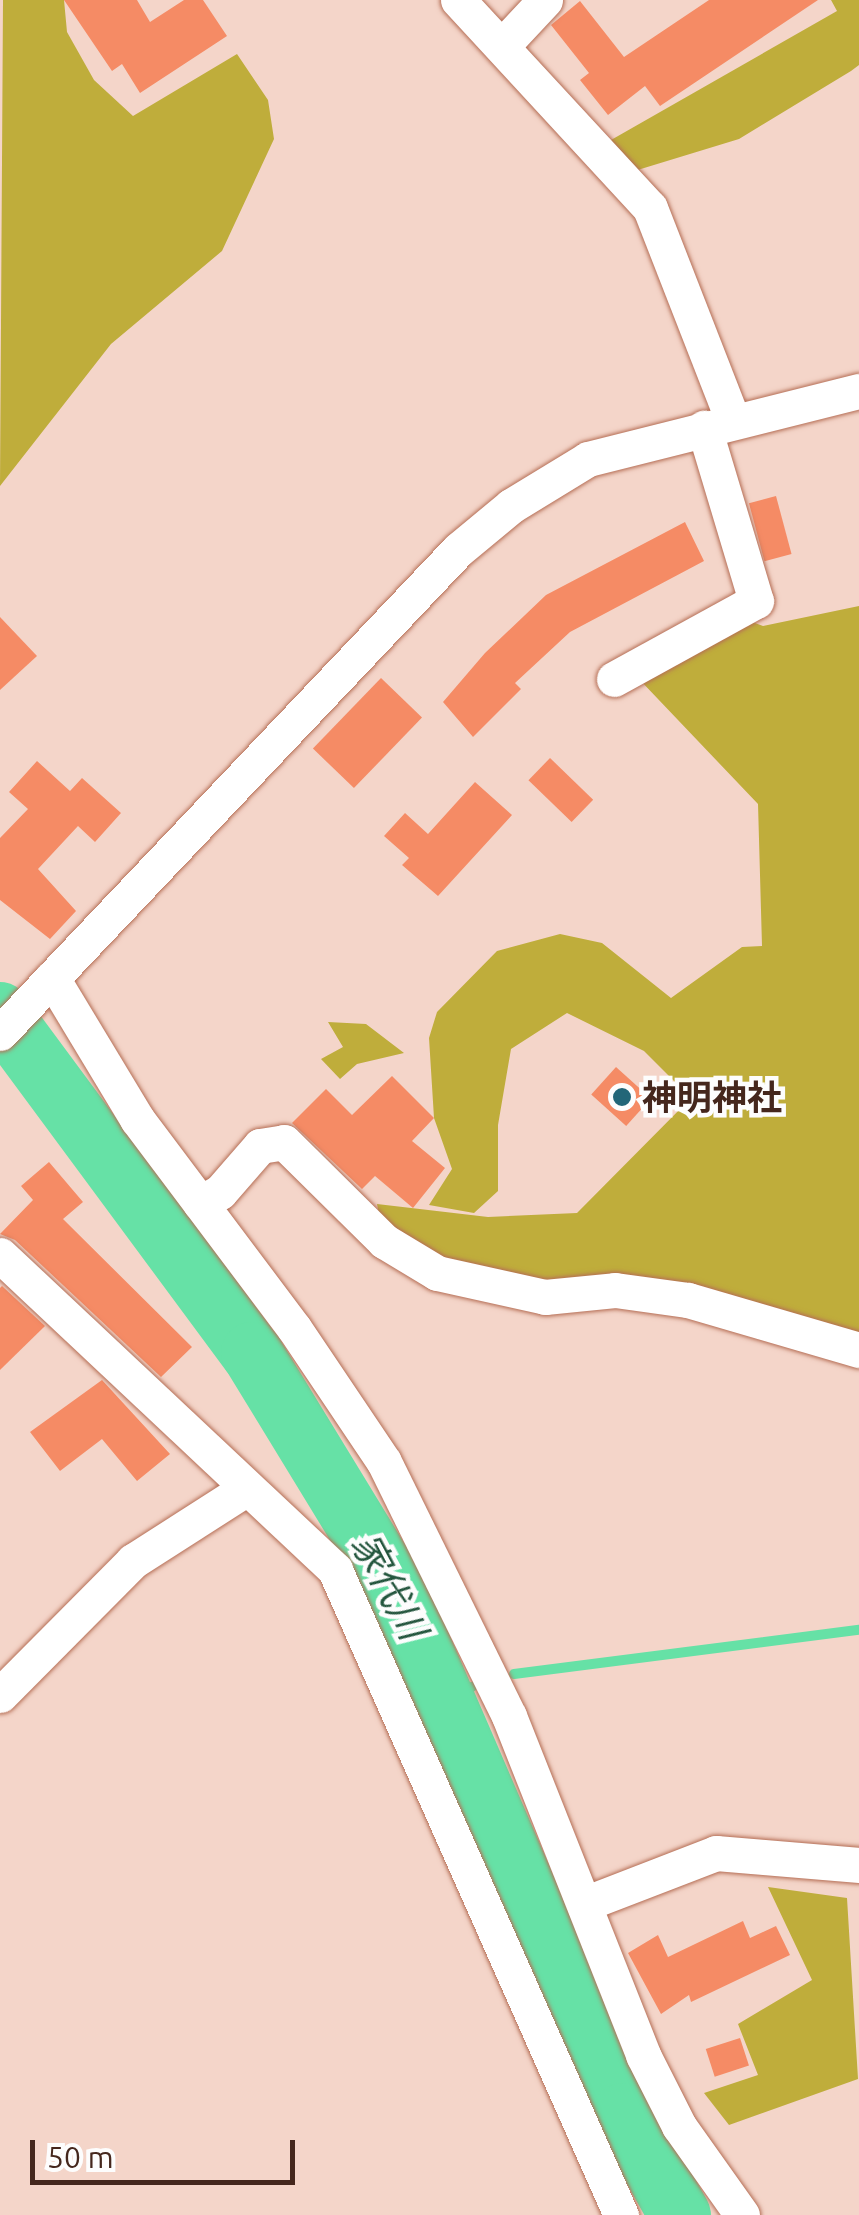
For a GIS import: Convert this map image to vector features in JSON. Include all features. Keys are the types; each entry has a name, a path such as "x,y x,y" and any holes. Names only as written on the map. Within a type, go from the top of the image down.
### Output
{"street":[{"path":"458,0 650,208 718,425 756,601 614,679"},
{"path":"502,46 545,0"},
{"path":"0,1033 458,550 510,506 588,458 859,391"},
{"path":"46,984 138,1120 384,1462 509,1716 643,2055 680,2126 742,2215"},
{"path":"200,1203 220,1192 260,1146 284,1142 384,1242 437,1273 545,1297 615,1290 688,1300 859,1350"},
{"path":"0,1255 335,1570 621,2215"},
{"path":"0,1696 133,1561 246,1488"},
{"path":"584,1904 716,1852 859,1864"}],"shaded area":[{"path":"3,0 64,0 67,32 94,80 133,116 237,54 268,100 274,139 222,251 111,344 0,486"},
{"path":"831,0 859,0 859,65 851,71 739,139 631,172 604,144 837,11"},
{"path":"859,606 859,1349 807,1334 541,1296 384,1241 377,1204 488,1217 577,1213 691,1098 644,1051 567,1013 511,1049 498,1125 498,1191 474,1213 429,1205 452,1169 434,1118 429,1038 437,1012 497,951 560,934 602,943 671,998 742,947 762,946 758,804 638,678 747,620 763,626"},
{"path":"328,1022 366,1024 404,1053 357,1064 340,1079 321,1059 343,1047"},
{"path":"768,1887 847,1898 858,2079 729,2125 704,2093 758,2075 738,2024 812,1980"}],"building":[{"path":"64,0 137,0 150,22 184,0 203,0 227,36 140,93 122,64 112,71"},
{"path":"709,0 818,0 660,106 645,86 608,115 580,80 589,73 551,25 580,1 624,57"},
{"path":"776,496 792,554 764,561 749,503"},
{"path":"685,522 704,561 570,632 515,683 521,689 473,737 443,702 485,653 546,595"},
{"path":"0,617 37,656 0,690"},
{"path":"381,678 422,718 354,788 313,748"},
{"path":"550,758 593,800 572,822 528,780"},
{"path":"37,761 70,791 82,778 121,813 95,842 78,826 38,869 76,911 50,939 0,900 0,838 28,809 9,792"},
{"path":"475,782 512,815 438,896 402,865 409,858 384,836 405,813 428,834"},
{"name":"神明神社","path":"616,1067 651,1098 626,1126 591,1094"},
{"path":"392,1076 434,1118 412,1141 445,1168 413,1208 375,1176 362,1189 292,1123 326,1089 352,1115"},
{"path":"49,1162 83,1202 63,1219 192,1347 161,1377 15,1240 0,1234 33,1200 21,1186"},
{"path":"0,1288 45,1326 0,1370"},
{"path":"102,1380 170,1454 137,1481 102,1439 60,1471 30,1432"},
{"path":"743,1921 750,1938 776,1926 790,1955 691,2002 689,1995 661,2014 628,1953 658,1935 668,1957"},
{"path":"740,2038 749,2066 715,2077 706,2049"}],"waterway":[{"name":"家代川","path":"0,1013 252,1353 396,1589 623,2114 680,2215"},
{"path":"514,1674 859,1630"},
{"path":"447,1699 472,1687"}],"place":[{"name":"神明神社","path":"622,1097"}]}
